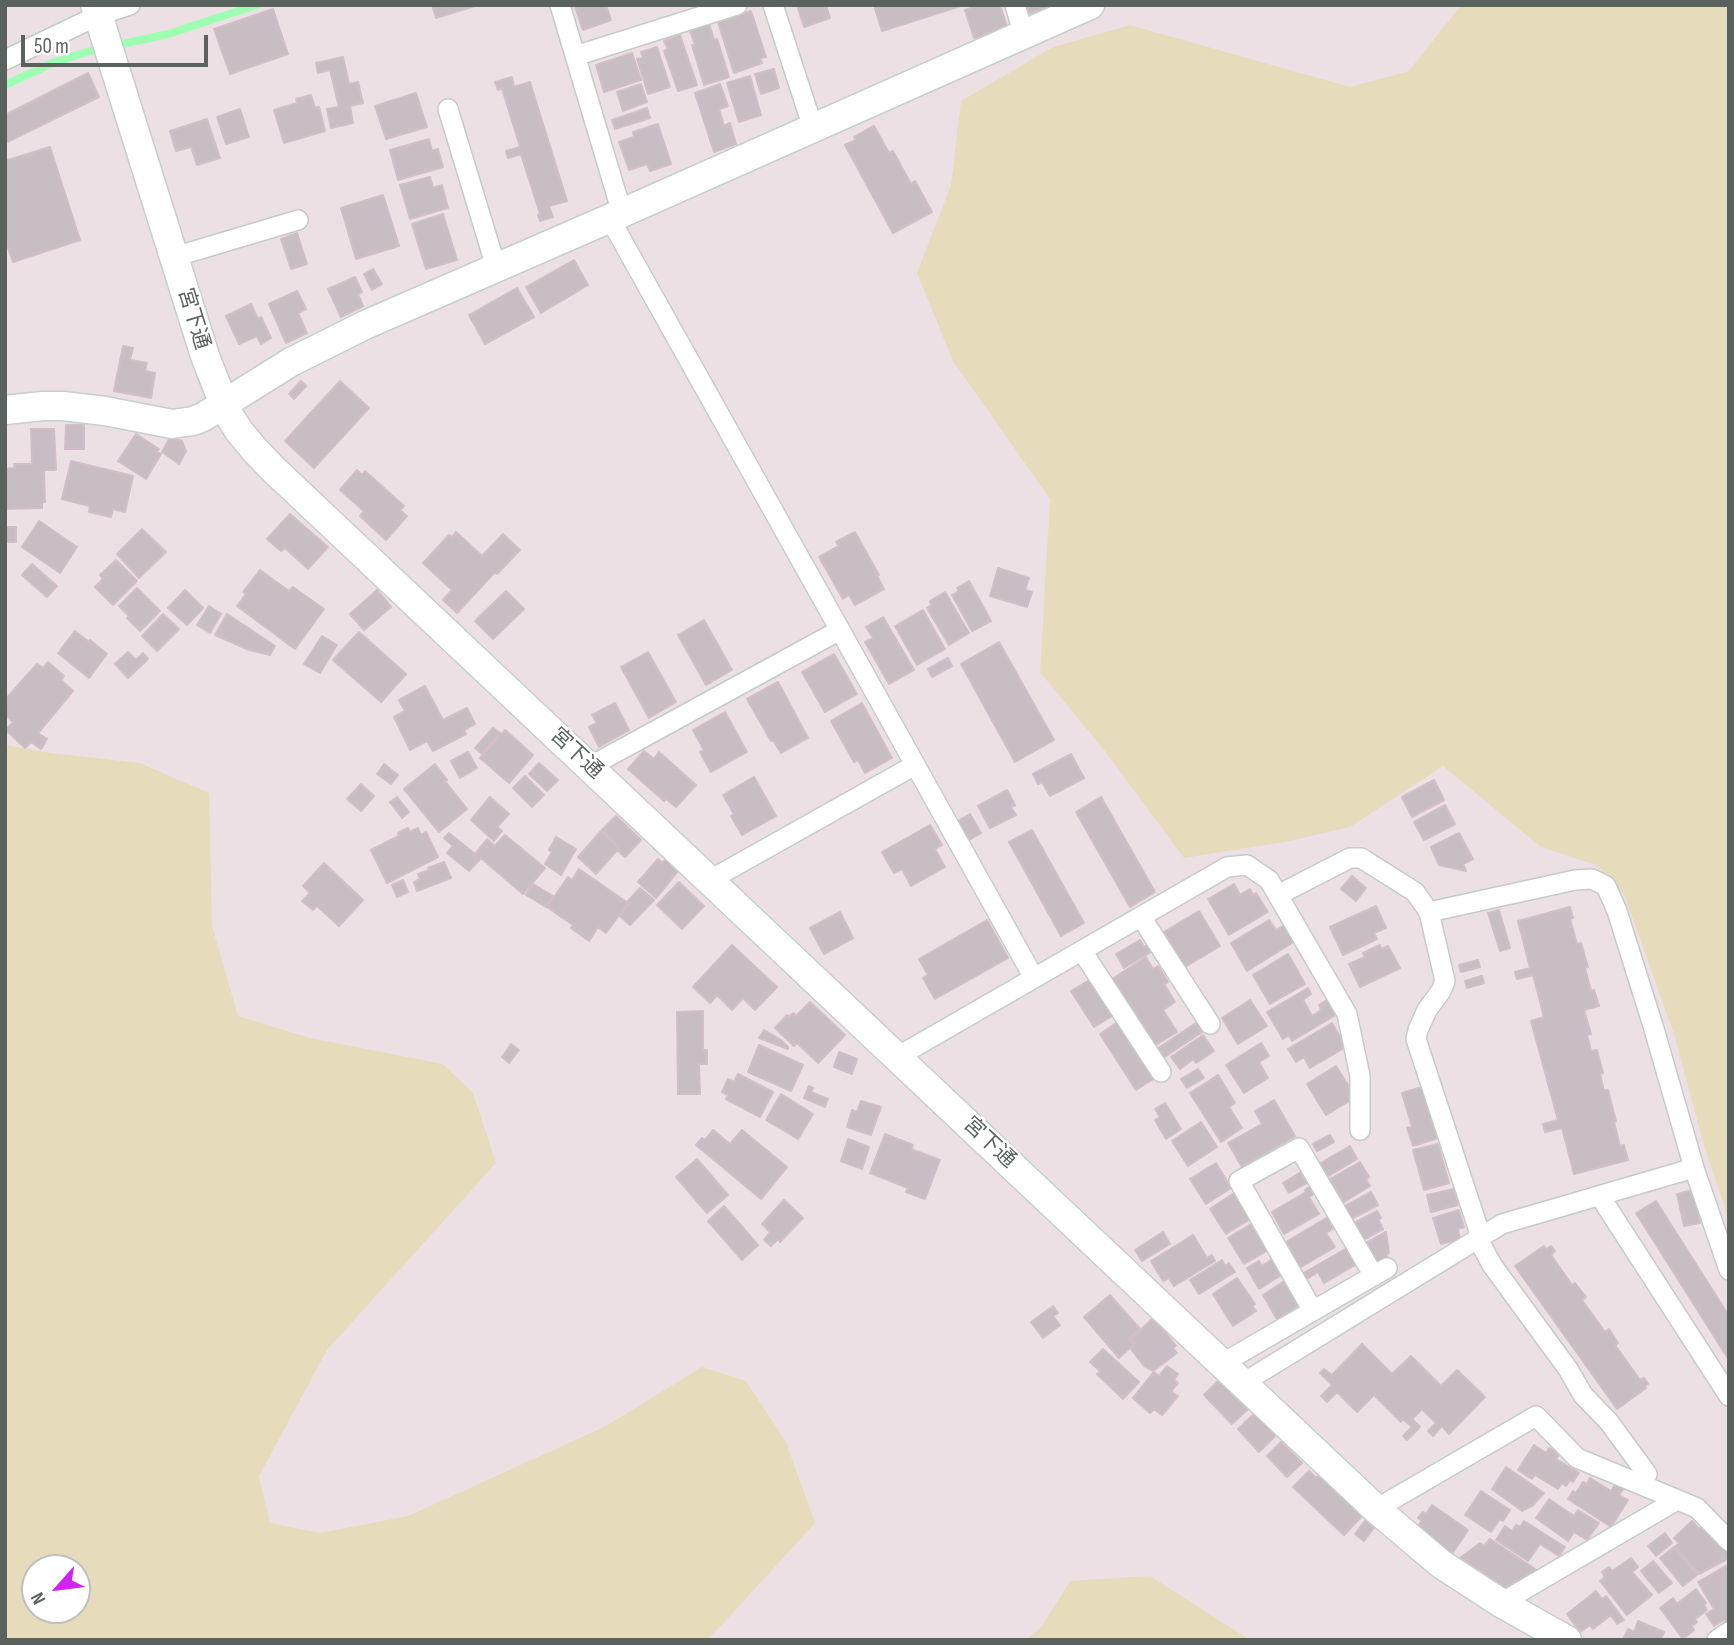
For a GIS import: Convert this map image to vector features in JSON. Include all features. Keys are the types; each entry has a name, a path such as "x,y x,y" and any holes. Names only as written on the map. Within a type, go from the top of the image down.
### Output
{"street":[{"path":"5,60 130,5"},
{"path":"560,5 616,216 840,630 1034,978"},
{"path":"575,56 737,5"},
{"path":"773,5 813,128"},
{"path":"1015,5 1024,35"},
{"path":"5,410 63,406 172,424 193,421 280,368 411,304 1090,5"},
{"name":"宮下通","path":"99,17 205,356 223,403 239,430 272,468 1376,1509 1441,1563 1502,1603 1567,1640"},
{"path":"448,109 496,267"},
{"path":"174,257 298,220"},
{"path":"589,767 840,630"},
{"path":"710,880 915,765"},
{"path":"1278,895 1350,858 1361,858 1415,892 1429,912 1445,981 1427,1010 1416,1039 1480,1238 1492,1265 1583,1395 1609,1422 1647,1474"},
{"path":"897,1057 1227,867 1247,864 1269,880 1347,1014 1360,1076 1360,1130"},
{"path":"1429,912 1575,880 1592,879 1606,886 1617,911 1694,1168 1729,1270"},
{"path":"1141,917 1210,1024"},
{"path":"1082,951 1161,1072"},
{"path":"1223,1363 1381,1272 1299,1148 1239,1181 1313,1311"},
{"path":"1243,1383 1502,1224 1694,1168"},
{"path":"1605,1204 1729,1396"},
{"path":"1376,1509 1536,1416 1577,1458 1697,1508 1729,1541"},
{"path":"1502,1603 1677,1500"},
{"path":"1717,1640 1729,1632"}],"shaded area":[{"path":"1461,5 1729,5 1729,1220 1703,1142 1674,1034 1624,894 1596,865 1541,847 1443,766 1350,827 1285,842 1184,858 1104,750 1040,672 1050,499 953,361 917,273 951,185 961,101 1053,47 1130,25 1350,87 1409,71"},
{"path":"5,745 140,763 209,793 212,926 238,1016 310,1038 443,1064 473,1093 496,1163 327,1350 259,1476 270,1523 320,1533 408,1516 606,1426 702,1367 746,1381 786,1442 815,1523 708,1640 5,1640"},
{"path":"1150,1576 1250,1640 1027,1640 1042,1626 1070,1581"}],"building":[{"path":"432,5 478,5 436,18"},
{"path":"606,5 611,20 583,30 575,7"},
{"path":"797,5 826,5 830,18 804,27"},
{"path":"874,5 964,5 882,31"},
{"path":"979,5 1000,5 1007,27 974,38 965,10"},
{"path":"1025,5 1054,5 1054,6 1027,14"},
{"path":"273,9 288,54 230,74 214,29"},
{"path":"751,11 766,57 760,58 762,63 734,73 718,22"},
{"path":"709,24 714,40 717,39 729,77 704,85 690,31"},
{"path":"680,35 697,85 678,91 664,51 668,49 664,41"},
{"path":"657,47 670,87 648,94 637,59 643,58 641,52"},
{"path":"632,53 641,80 604,92 596,65"},
{"path":"343,57 349,84 358,82 363,103 350,106 353,123 331,128 327,109 339,107 330,70 318,73 316,63"},
{"path":"774,69 779,88 761,94 755,74"},
{"path":"88,73 99,97 5,143 5,115"},
{"path":"750,76 761,115 739,122 727,83"},
{"path":"512,77 514,87 530,82 567,201 549,206 553,217 540,221 521,154 508,158 506,151 520,147 502,88 498,90 495,82"},
{"path":"641,84 647,102 623,111 617,92"},
{"path":"720,84 728,106 719,109 724,126 730,123 736,144 714,152 695,93"},
{"path":"416,93 427,127 386,139 375,106"},
{"path":"311,95 315,108 319,107 325,131 284,143 274,110 297,103 296,99"},
{"path":"647,108 650,118 615,129 612,120"},
{"path":"240,109 249,137 226,144 217,117"},
{"path":"207,119 220,158 197,165 191,147 176,151 170,131"},
{"path":"658,124 671,164 650,171 647,164 629,170 619,142 634,137 633,132"},
{"path":"874,126 889,153 893,151 911,184 915,181 932,212 893,233 845,145"},
{"path":"429,139 432,151 438,149 443,167 398,180 390,150"},
{"path":"50,147 80,240 13,262 5,239 5,161"},
{"path":"430,177 433,188 442,185 448,208 410,219 400,185"},
{"path":"383,195 399,246 356,259 341,208"},
{"path":"443,214 457,260 426,269 412,224"},
{"path":"297,233 307,264 291,269 281,239"},
{"path":"574,260 588,285 541,313 526,287"},
{"path":"373,269 382,284 372,290 364,274"},
{"path":"355,277 362,292 358,294 363,306 341,317 328,289"},
{"path":"517,288 534,317 485,344 469,315"},
{"path":"297,291 306,309 298,313 307,333 286,343 269,304"},
{"path":"251,304 271,338 261,344 257,336 239,344 226,316"},
{"path":"123,346 133,348 130,360 147,363 145,371 155,373 151,398 114,391"},
{"path":"301,381 306,386 294,399 289,394"},
{"path":"340,381 369,408 314,468 285,441"},
{"path":"66,425 84,425 84,449 65,449"},
{"path":"31,429 54,429 56,470 44,470 45,502 42,501 42,508 5,509 5,469 15,468 14,464 32,464"},
{"path":"136,434 159,449 157,452 161,454 146,479 118,461"},
{"path":"170,438 182,441 186,451 179,464 162,452"},
{"path":"71,461 133,476 125,512 113,509 111,517 89,512 90,506 62,499"},
{"path":"357,470 362,475 365,471 404,506 400,510 407,516 386,540 360,516 364,511 340,490"},
{"path":"290,514 328,547 308,569 285,548 281,551 267,539"},
{"path":"39,521 77,547 60,573 22,547"},
{"path":"5,527 16,527 16,542 5,542"},
{"path":"142,529 166,552 139,578 117,554"},
{"path":"456,532 482,556 503,534 520,550 497,574 495,572 457,613 443,600 452,590 423,563 449,535 452,537"},
{"path":"855,532 884,589 855,605 849,595 843,599 819,557 839,546 836,542"},
{"path":"116,560 137,581 113,605 95,587 103,579 100,575"},
{"path":"32,564 57,586 47,597 22,575"},
{"path":"998,568 1029,578 1025,590 1032,592 1027,607 990,596"},
{"path":"260,570 289,591 293,587 324,609 295,649 237,606 246,594 243,592"},
{"path":"969,581 991,621 972,631 952,595 959,591 957,588"},
{"path":"137,588 160,611 140,631 119,606"},
{"path":"185,590 203,608 187,625 168,608"},
{"path":"377,590 391,607 364,630 350,614"},
{"path":"506,591 524,609 493,639 475,621"},
{"path":"945,592 969,633 949,645 927,608 931,605 930,601"},
{"path":"209,606 221,614 210,633 197,625"},
{"path":"923,610 945,649 917,665 895,626"},
{"path":"163,614 179,629 157,651 142,636"},
{"path":"227,614 275,646 270,655 249,650 215,635"},
{"path":"883,617 914,670 889,684 865,642 873,638 866,627"},
{"path":"704,620 732,670 706,685 678,635"},
{"path":"75,631 107,654 89,678 58,653"},
{"path":"359,632 406,674 381,702 333,660"},
{"path":"322,636 337,645 320,673 304,664"},
{"path":"999,642 1054,740 1015,762 961,664"},
{"path":"128,652 136,660 143,653 148,659 128,678 115,664"},
{"path":"648,652 676,702 649,718 621,667"},
{"path":"834,654 857,694 825,712 802,672"},
{"path":"948,658 952,666 932,677 928,669"},
{"path":"48,662 64,676 61,680 73,691 38,733 47,739 41,749 31,742 25,748 6,730 13,722 5,714 5,700 37,664 43,668"},
{"path":"778,682 808,738 781,753 747,699"},
{"path":"425,686 443,720 467,708 475,724 464,730 466,734 433,751 427,741 410,750 394,717 405,711 399,700"},
{"path":"615,703 629,730 599,747 589,727 597,723 592,715"},
{"path":"862,703 892,758 865,773 858,760 854,762 831,721"},
{"path":"725,712 747,752 711,772 700,752 704,750 693,730"},
{"path":"493,728 500,733 482,754 475,748"},
{"path":"505,730 533,755 509,783 480,758"},
{"path":"644,751 654,759 659,752 696,785 676,807 666,799 664,801 628,769"},
{"path":"468,752 477,768 460,778 451,761"},
{"path":"1071,754 1084,778 1050,796 1042,782 1038,784 1033,774"},
{"path":"539,763 558,780 547,791 529,774"},
{"path":"384,764 398,775 391,784 377,774"},
{"path":"435,764 467,809 439,832 404,789"},
{"path":"525,776 544,795 532,807 513,788"},
{"path":"754,777 776,816 742,835 723,795"},
{"path":"1434,780 1444,800 1412,817 1402,797"},
{"path":"361,784 374,796 361,811 347,799"},
{"path":"1007,790 1015,805 1011,807 1016,815 990,828 978,806"},
{"path":"397,797 409,812 402,818 390,802"},
{"path":"490,797 509,814 497,827 502,831 494,841 471,820"},
{"path":"1101,797 1155,892 1130,907 1076,812"},
{"path":"1445,805 1455,824 1424,840 1414,822"},
{"path":"970,814 981,833 969,840 958,821"},
{"path":"616,816 641,840 625,857 602,830"},
{"path":"930,825 942,845 935,849 945,867 911,886 902,869 894,873 882,852"},
{"path":"408,828 410,832 418,828 421,835 426,832 438,857 387,883 371,850 399,836 398,833"},
{"path":"1032,830 1084,923 1061,936 1009,842"},
{"path":"601,831 619,848 596,874 578,857"},
{"path":"449,833 475,854 487,839 495,846 505,835 545,868 523,894 481,858 469,871 447,853 453,846 444,838"},
{"path":"1459,833 1473,859 1463,864 1466,871 1439,865 1431,847"},
{"path":"556,837 576,849 561,875 545,864"},
{"path":"658,859 662,863 666,859 679,870 656,898 638,882"},
{"path":"444,862 451,878 417,891 414,882 420,879 418,874"},
{"path":"324,863 363,900 339,926 317,906 313,910 302,901 310,893 303,886"},
{"path":"579,869 628,903 606,933 598,927 589,941 571,928 573,925 547,907 568,877 572,880"},
{"path":"1352,876 1366,888 1356,901 1341,889"},
{"path":"403,880 408,892 397,897 392,885"},
{"path":"679,882 704,906 682,929 657,905"},
{"path":"533,884 553,896 546,907 526,895"},
{"path":"1234,884 1240,895 1250,889 1253,895 1256,893 1268,912 1229,935 1208,899"},
{"path":"640,888 654,900 630,925 620,916 630,902 628,901"},
{"path":"1376,906 1386,928 1374,933 1377,939 1343,955 1330,927"},
{"path":"1570,907 1573,918 1570,919 1577,944 1581,943 1591,991 1594,990 1599,1006 1584,1010 1591,1034 1587,1035 1591,1051 1597,1050 1604,1091 1608,1090 1620,1146 1624,1145 1628,1160 1574,1174 1562,1128 1545,1132 1543,1124 1558,1120 1531,1021 1544,1017 1533,975 1517,979 1515,972 1530,968 1518,921"},
{"path":"1499,910 1510,948 1500,951 1488,913"},
{"path":"1199,911 1220,946 1185,967 1164,932"},
{"path":"840,912 853,938 824,954 810,928"},
{"path":"987,920 1008,958 935,999 923,978 928,975 919,959"},
{"path":"1269,920 1276,930 1285,925 1295,941 1247,971 1231,943"},
{"path":"1140,940 1144,947 1150,944 1154,950 1124,968 1116,954"},
{"path":"732,945 777,987 755,1010 743,998 732,1010 717,995 710,1003 693,987"},
{"path":"1380,945 1381,949 1388,946 1400,968 1360,987 1349,964 1365,957 1363,953"},
{"path":"1288,954 1305,984 1270,1004 1253,975"},
{"path":"1146,957 1153,969 1158,966 1168,982 1164,984 1175,1002 1163,1010 1177,1032 1154,1046 1112,979"},
{"path":"1478,960 1480,967 1461,972 1459,965"},
{"path":"1482,976 1484,983 1467,988 1465,981"},
{"path":"1091,979 1114,1015 1094,1027 1071,991"},
{"path":"1308,988 1311,994 1303,1000 1312,1016 1321,1010 1319,1005 1330,998 1339,1013 1292,1041 1289,1035 1283,1039 1267,1012"},
{"path":"1250,1000 1267,1026 1238,1044 1222,1018"},
{"path":"810,1002 845,1035 818,1063 797,1043 794,1046 775,1028 787,1015 789,1017 793,1013 796,1016"},
{"path":"703,1011 703,1050 707,1050 707,1064 699,1064 700,1094 678,1094 677,1012"},
{"path":"1118,1022 1155,1078 1136,1090 1100,1034"},
{"path":"1196,1023 1202,1032 1163,1058 1157,1049"},
{"path":"1332,1023 1346,1047 1310,1068 1304,1057 1296,1062 1288,1049"},
{"path":"764,1030 781,1040 788,1049 759,1038"},
{"path":"1203,1035 1214,1051 1196,1063 1193,1059 1180,1069 1171,1057"},
{"path":"1261,1043 1269,1056 1259,1062 1268,1078 1244,1093 1226,1065"},
{"path":"511,1044 519,1050 509,1063 502,1057"},
{"path":"759,1045 803,1065 791,1091 748,1072"},
{"path":"839,1052 857,1059 852,1074 834,1067"},
{"path":"1336,1066 1353,1093 1348,1096 1351,1100 1326,1115 1307,1084"},
{"path":"1198,1069 1204,1078 1187,1088 1181,1079"},
{"path":"738,1074 773,1092 760,1117 726,1099 728,1095 722,1092 728,1079 734,1082"},
{"path":"1218,1075 1235,1103 1229,1107 1242,1128 1221,1142 1190,1093"},
{"path":"809,1086 813,1088 811,1092 828,1099 825,1107 804,1098"},
{"path":"1422,1087 1438,1138 1413,1146 1407,1128 1412,1127 1402,1093"},
{"path":"781,1094 813,1114 798,1139 766,1120"},
{"path":"1274,1100 1295,1136 1242,1167 1228,1143 1262,1124 1255,1111"},
{"path":"861,1101 881,1107 871,1135 847,1127 852,1110 857,1112"},
{"path":"1165,1103 1181,1129 1166,1139 1155,1120 1160,1117 1155,1109"},
{"path":"1201,1122 1217,1147 1188,1166 1172,1141"},
{"path":"713,1130 730,1144 742,1130 787,1167 761,1199 696,1145 702,1138 705,1140"},
{"path":"885,1134 913,1145 911,1149 940,1160 925,1199 906,1192 908,1188 870,1173"},
{"path":"1330,1135 1334,1142 1317,1151 1313,1144"},
{"path":"848,1139 869,1147 862,1169 841,1161"},
{"path":"1438,1144 1449,1183 1424,1190 1413,1150"},
{"path":"1350,1146 1357,1159 1327,1177 1319,1164"},
{"path":"697,1159 728,1195 707,1213 676,1177"},
{"path":"1360,1162 1369,1177 1366,1179 1370,1186 1344,1202 1330,1179"},
{"path":"1216,1163 1231,1188 1206,1204 1190,1179"},
{"path":"1301,1172 1307,1183 1289,1193 1283,1183"},
{"path":"1311,1186 1315,1193 1309,1197 1319,1214 1284,1234 1272,1212 1306,1192"},
{"path":"1454,1189 1458,1205 1431,1212 1427,1195"},
{"path":"1692,1190 1700,1223 1684,1226 1677,1194"},
{"path":"1371,1192 1378,1205 1351,1219 1345,1206"},
{"path":"1234,1193 1250,1219 1226,1234 1210,1209"},
{"path":"784,1200 803,1218 780,1242 778,1239 771,1246 764,1240 770,1232 762,1224"},
{"path":"1656,1201 1729,1316 1729,1360 1636,1213"},
{"path":"724,1206 758,1245 742,1260 708,1221"},
{"path":"1459,1210 1464,1227 1458,1229 1460,1239 1441,1244 1433,1218"},
{"path":"1377,1211 1383,1229 1363,1240 1354,1223"},
{"path":"1328,1217 1334,1228 1326,1233 1335,1247 1301,1267 1286,1242"},
{"path":"1251,1224 1268,1250 1244,1264 1228,1238"},
{"path":"1163,1232 1170,1244 1142,1261 1135,1250"},
{"path":"1386,1232 1388,1258 1377,1264 1366,1243"},
{"path":"1193,1235 1207,1258 1212,1255 1215,1261 1174,1286 1169,1278 1163,1281 1151,1261"},
{"path":"1544,1246 1546,1249 1551,1246 1555,1251 1551,1255 1572,1285 1575,1283 1586,1297 1582,1300 1605,1332 1609,1329 1618,1343 1615,1345 1640,1380 1644,1378 1648,1384 1617,1409 1515,1266"},
{"path":"1347,1248 1357,1264 1324,1283 1318,1272 1305,1280 1302,1274"},
{"path":"1274,1258 1283,1274 1259,1289 1247,1268 1259,1261 1262,1266"},
{"path":"1222,1260 1225,1266 1229,1263 1235,1272 1199,1294 1190,1280"},
{"path":"1237,1278 1255,1304 1252,1306 1256,1311 1233,1326 1213,1294"},
{"path":"1286,1280 1298,1298 1294,1301 1298,1306 1277,1319 1263,1295"},
{"path":"1110,1295 1140,1329 1129,1338 1134,1344 1119,1358 1084,1317"},
{"path":"1053,1306 1058,1313 1053,1316 1060,1325 1043,1338 1031,1322"},
{"path":"1154,1317 1176,1346 1173,1348 1177,1353 1153,1371 1144,1366 1131,1349 1136,1344 1131,1339"},
{"path":"1362,1344 1392,1374 1411,1356 1441,1386 1457,1370 1485,1397 1449,1434 1442,1426 1433,1436 1428,1431 1436,1423 1422,1409 1412,1419 1420,1427 1407,1440 1403,1436 1412,1427 1403,1419 1401,1422 1374,1395 1357,1412 1337,1392 1327,1402 1321,1396 1332,1385 1320,1373 1324,1369 1332,1375"},
{"path":"1103,1349 1139,1382 1123,1399 1097,1374 1100,1371 1090,1362"},
{"path":"1167,1366 1178,1374 1174,1380 1178,1383 1171,1391 1178,1396 1162,1415 1154,1409 1150,1413 1133,1398 1154,1372 1159,1376"},
{"path":"1219,1380 1248,1409 1232,1424 1204,1395"},
{"path":"1256,1412 1277,1434 1259,1452 1238,1429"},
{"path":"1281,1442 1302,1463 1287,1477 1267,1456"},
{"path":"1534,1445 1546,1453 1549,1448 1560,1454 1556,1459 1579,1473 1573,1482 1570,1480 1566,1486 1562,1483 1558,1489 1535,1475 1532,1479 1518,1470"},
{"path":"1506,1467 1544,1493 1533,1505 1522,1511 1492,1489"},
{"path":"1309,1471 1316,1478 1319,1475 1362,1516 1344,1535 1293,1487"},
{"path":"1590,1478 1611,1491 1616,1483 1624,1488 1619,1495 1628,1500 1611,1527 1568,1499 1573,1491 1576,1493 1583,1482 1587,1484"},
{"path":"1481,1491 1510,1510 1491,1532 1465,1515"},
{"path":"1549,1499 1574,1516 1578,1510 1599,1523 1587,1540 1574,1532 1568,1541 1536,1518"},
{"path":"1432,1505 1468,1530 1452,1554 1416,1529 1422,1521 1418,1518 1423,1512 1426,1514"},
{"path":"1367,1518 1376,1525 1364,1541 1355,1534"},
{"path":"1524,1521 1565,1547 1559,1556 1540,1544 1528,1561 1496,1540 1505,1526 1512,1531"},
{"path":"1692,1521 1699,1529 1704,1525 1729,1552 1729,1558 1699,1574 1675,1547 1679,1543 1674,1538"},
{"path":"1665,1533 1672,1543 1656,1556 1648,1546"},
{"path":"1490,1539 1538,1571 1505,1587 1460,1558 1480,1543 1484,1546"},
{"path":"1674,1547 1697,1575 1683,1586 1660,1558"},
{"path":"1631,1558 1638,1567 1632,1572 1652,1595 1627,1615 1600,1581 1605,1577 1602,1572 1609,1567 1612,1571"},
{"path":"1653,1561 1672,1583 1659,1593 1641,1571"},
{"path":"1729,1564 1729,1624 1726,1625 1724,1620 1714,1626 1706,1614 1714,1609 1698,1582"},
{"path":"1696,1589 1706,1603 1704,1605 1707,1610 1695,1619 1697,1622 1692,1626 1694,1630 1683,1639 1660,1608 1673,1598 1677,1604"},
{"path":"1596,1591 1602,1599 1606,1596 1624,1620 1617,1624 1611,1615 1593,1629 1590,1625 1580,1632 1567,1614"},
{"path":"1638,1621 1664,1632 1661,1640 1623,1640 1628,1629 1634,1632"}],"waterway":[{"path":"5,85 55,62 90,51 168,34 257,5"}]}
